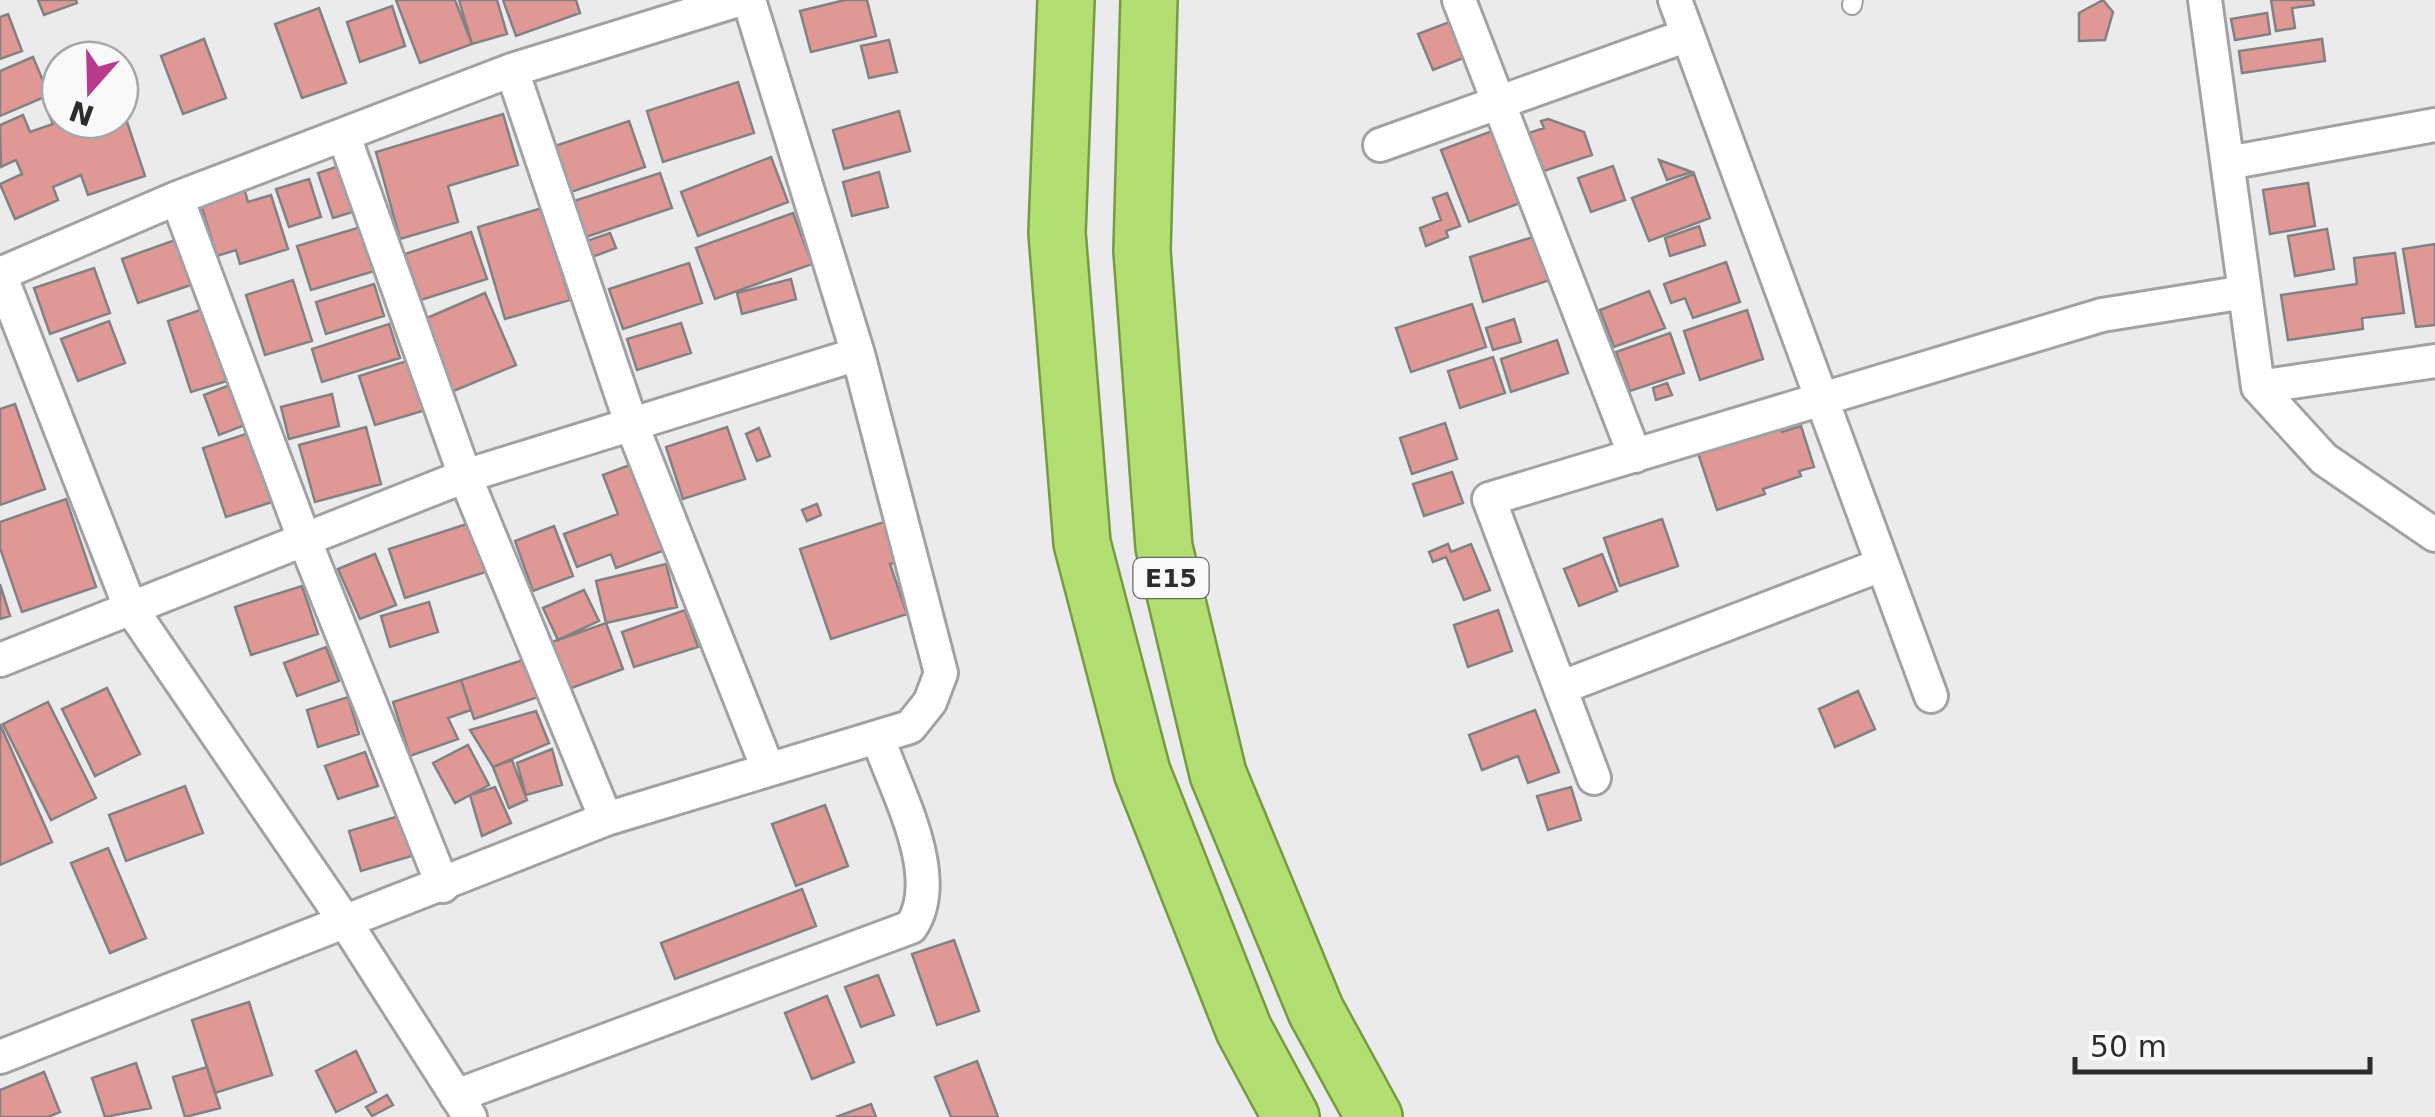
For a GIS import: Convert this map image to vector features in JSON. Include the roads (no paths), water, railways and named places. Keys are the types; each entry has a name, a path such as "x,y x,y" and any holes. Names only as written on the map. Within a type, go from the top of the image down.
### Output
{"highway":[{"name":"E15","path":"1066,0 1057,232 1082,543 1142,772 1244,1030 1291,1117"},
{"name":"E15","path":"1148,0 1142,250 1164,547 1218,774 1316,1011 1374,1117"}],"street":[{"path":"738,0 512,70 177,198 0,274 130,606 346,923 463,1106 910,928 921,912 926,875 878,738"},
{"path":"0,1057 606,820 910,726 930,702 941,674 858,354 750,0"},
{"path":"1460,0 1635,456"},
{"path":"1675,0 1818,400 1931,696"},
{"path":"2205,0 2258,387 2324,460 2435,535"},
{"path":"1380,146 1688,35"},
{"path":"512,70 631,423 768,769"},
{"path":"2228,163 2435,126"},
{"path":"344,136 465,476 606,820"},
{"path":"177,198 304,536 443,886"},
{"path":"1594,778 1488,499 2102,316 2245,292"},
{"path":"0,660 304,536 465,476 858,354"},
{"path":"2258,387 2435,361"},
{"path":"1560,688 1881,565"}]}
